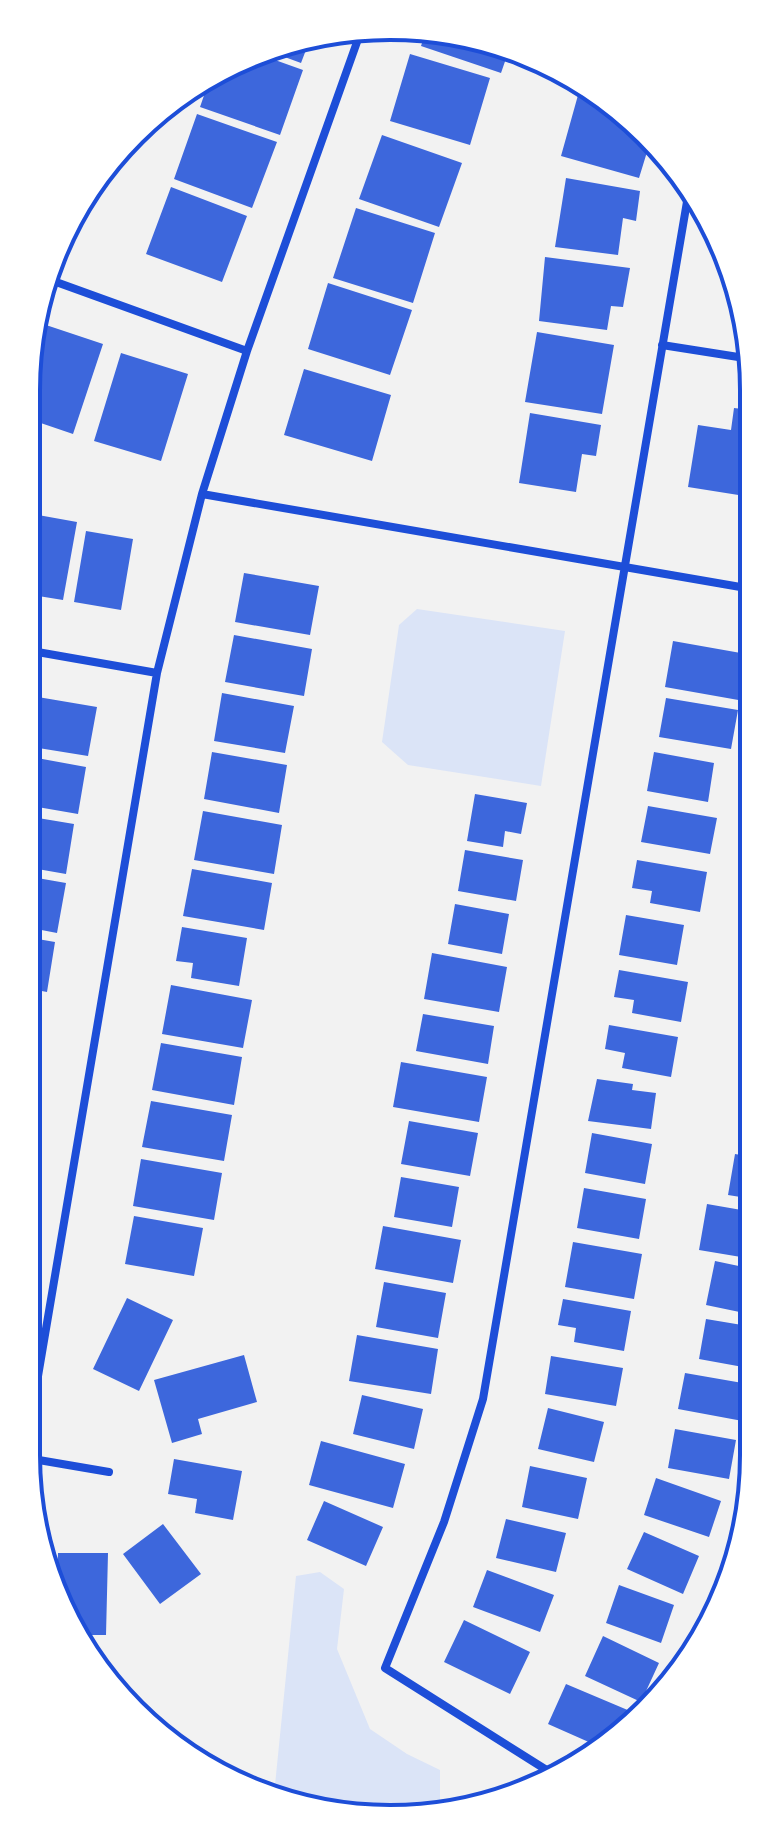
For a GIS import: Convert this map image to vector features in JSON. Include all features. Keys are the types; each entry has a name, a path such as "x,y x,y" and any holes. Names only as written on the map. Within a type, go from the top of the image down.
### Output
{"street":[{"path":"40,1364 157,673 202,494 247,351 357,42"},
{"path":"545,1769 385,1668 444,1522 483,1399 686,205"},
{"path":"57,282 247,351"},
{"path":"662,345 738,357"},
{"path":"202,494 740,587"},
{"path":"40,652 157,673"},
{"path":"40,1460 109,1472"}],"shaded area":[{"path":"417,609 565,631 541,786 408,765 382,742 399,625"},
{"path":"320,1572 344,1589 337,1649 370,1729 407,1754 440,1770 440,1801 390,1805 344,1802 275,1785 296,1576"}],"building":[{"path":"422,42 436,43 506,60 501,73 421,46"},
{"path":"306,51 301,63 284,57"},
{"path":"410,54 490,78 470,145 390,121"},
{"path":"275,60 303,70 280,135 200,107 205,94 215,87"},
{"path":"578,95 621,127 647,153 639,178 561,156"},
{"path":"197,114 277,142 252,208 174,179"},
{"path":"382,135 462,163 439,227 359,199"},
{"path":"566,178 640,191 636,221 623,218 618,255 555,247"},
{"path":"171,187 247,216 222,282 146,254"},
{"path":"356,208 435,233 413,303 333,278"},
{"path":"545,257 630,268 623,307 611,306 607,330 539,321"},
{"path":"328,283 412,310 390,375 308,349"},
{"path":"46,325 103,344 73,434 40,423 41,367"},
{"path":"537,332 614,345 602,414 525,402"},
{"path":"121,353 188,374 161,461 94,441"},
{"path":"304,369 391,395 372,461 284,435"},
{"path":"734,408 740,409 740,495 688,487 698,425 731,430"},
{"path":"530,413 601,425 596,456 582,454 576,492 519,483"},
{"path":"40,515 77,522 63,600 40,596"},
{"path":"86,531 133,539 121,610 74,602"},
{"path":"244,573 319,586 310,635 235,622"},
{"path":"234,635 312,649 304,696 225,682"},
{"path":"673,641 740,653 740,700 665,687"},
{"path":"222,693 294,706 285,753 214,741"},
{"path":"40,697 97,707 88,756 40,748"},
{"path":"666,698 738,710 731,749 659,737"},
{"path":"212,752 287,765 279,813 204,799"},
{"path":"654,752 714,763 708,802 647,791"},
{"path":"40,759 86,767 78,814 40,807"},
{"path":"475,794 527,803 521,834 505,831 503,847 467,841"},
{"path":"648,806 717,818 710,854 641,842"},
{"path":"203,811 282,825 274,874 194,860"},
{"path":"40,818 74,824 66,874 40,869"},
{"path":"465,850 523,860 516,901 458,891"},
{"path":"637,860 707,872 700,912 650,903 652,891 632,888"},
{"path":"192,869 272,883 264,930 183,916"},
{"path":"40,878 66,883 57,933 40,930"},
{"path":"455,904 509,914 502,954 448,944"},
{"path":"626,915 684,925 677,965 619,955"},
{"path":"182,927 247,938 239,986 191,978 193,963 176,961"},
{"path":"40,939 55,942 47,992 40,991"},
{"path":"432,953 507,967 499,1012 424,999"},
{"path":"619,970 688,982 681,1022 632,1013 634,1000 614,997"},
{"path":"171,985 252,1000 243,1048 162,1034"},
{"path":"423,1014 494,1026 488,1064 416,1051"},
{"path":"609,1025 678,1037 671,1077 622,1068 625,1053 605,1049"},
{"path":"161,1043 242,1057 234,1105 152,1090"},
{"path":"401,1062 487,1077 479,1122 393,1107"},
{"path":"597,1079 633,1084 632,1090 656,1093 651,1129 588,1121"},
{"path":"151,1101 232,1115 224,1161 142,1147"},
{"path":"409,1121 478,1133 470,1176 401,1164"},
{"path":"592,1133 652,1144 645,1184 585,1173"},
{"path":"735,1154 740,1155 740,1197 728,1195"},
{"path":"141,1159 222,1173 214,1220 133,1206"},
{"path":"401,1177 459,1187 452,1227 394,1217"},
{"path":"584,1188 646,1199 639,1239 577,1228"},
{"path":"707,1204 740,1210 740,1257 699,1250"},
{"path":"134,1216 203,1228 194,1276 125,1264"},
{"path":"383,1226 461,1240 453,1283 375,1269"},
{"path":"573,1242 642,1254 634,1299 565,1287"},
{"path":"715,1261 740,1266 740,1312 706,1305"},
{"path":"384,1282 446,1293 438,1338 376,1327"},
{"path":"127,1298 173,1320 139,1391 93,1369"},
{"path":"563,1299 631,1311 624,1351 574,1342 576,1328 558,1325"},
{"path":"706,1319 740,1325 740,1366 699,1359"},
{"path":"357,1335 438,1349 431,1394 349,1381"},
{"path":"244,1355 257,1402 198,1419 202,1434 172,1443 154,1380"},
{"path":"551,1356 623,1368 616,1406 545,1394"},
{"path":"685,1373 740,1383 740,1421 678,1409"},
{"path":"362,1395 423,1409 414,1449 353,1434"},
{"path":"548,1408 604,1422 594,1462 538,1449"},
{"path":"675,1429 736,1440 729,1479 668,1468"},
{"path":"321,1441 405,1464 393,1508 309,1485"},
{"path":"174,1459 242,1471 233,1520 195,1513 197,1499 168,1494"},
{"path":"530,1466 587,1478 578,1519 522,1507"},
{"path":"656,1478 721,1501 709,1537 644,1515"},
{"path":"324,1501 383,1527 366,1566 307,1540"},
{"path":"506,1519 566,1533 556,1572 496,1558"},
{"path":"163,1524 201,1574 160,1604 123,1554"},
{"path":"644,1532 699,1556 683,1594 627,1569"},
{"path":"58,1553 108,1553 106,1635 90,1635 76,1610 58,1564"},
{"path":"487,1570 554,1595 540,1632 473,1607"},
{"path":"619,1585 674,1605 661,1643 606,1623"},
{"path":"464,1620 530,1652 510,1694 444,1662"},
{"path":"603,1636 659,1663 644,1695 638,1701 585,1676"},
{"path":"566,1684 629,1710 589,1742 548,1724"}]}
